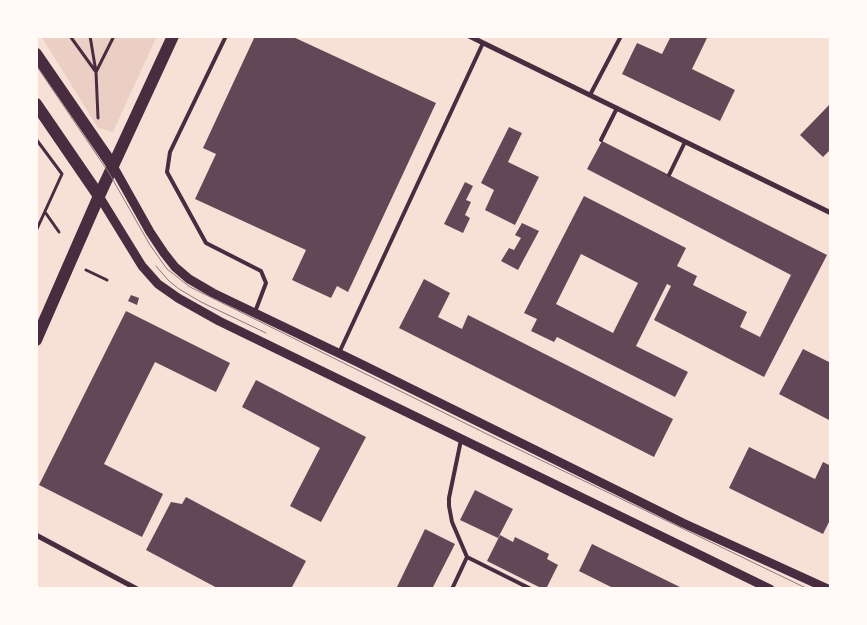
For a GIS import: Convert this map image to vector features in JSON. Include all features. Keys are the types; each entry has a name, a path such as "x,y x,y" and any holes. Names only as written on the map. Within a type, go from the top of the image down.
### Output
{"main road":[{"path":"36,340 99,196 173,36"},
{"path":"36,54 113,166"},
{"path":"36,104 99,196"}],"street":[{"path":"469,36 831,213"},
{"path":"113,166 150,232 174,267 197,283 683,523 828,589"},
{"path":"99,196 142,266 158,284 219,321 770,589"},
{"path":"36,535 137,589"}],"lane":[{"path":"226,36 170,152 167,172 206,243 261,271 266,283 255,313"},
{"path":"590,95 621,36"},
{"path":"339,353 483,43"},
{"path":"601,140 617,108"},
{"path":"670,175 685,142"},
{"path":"461,439 449,506 452,522 468,557 531,589"},
{"path":"452,589 468,557"}],"path":[{"path":"70,36 96,72"},
{"path":"90,36 96,72 98,125"},
{"path":"96,72 114,36"},
{"path":"36,139 62,174 36,231"},
{"path":"45,212 59,232"},
{"path":"86,270 107,280"}],"shaded area":[{"path":"41,36 157,36 113,132 98,128"}],"building":[{"path":"255,36 291,36 436,103 348,292 337,286 331,298 292,280 306,250 195,199 216,154 203,148"},
{"path":"671,36 708,36 692,69 735,90 720,121 622,74 637,43 662,54"},
{"path":"831,103 831,149 823,157 800,135"},
{"path":"509,127 522,133 508,162 539,177 515,225 485,210 494,190 481,183"},
{"path":"602,141 827,255 764,377 654,320 671,286 667,284 636,346 688,372 675,397 557,337 554,342 531,331 537,319 524,313 584,196 686,248 677,266 697,276 693,285 747,312 740,327 760,337 791,275 587,169","holes":["581,254 638,283 613,333 556,304"]},
{"path":"465,182 473,186 466,200 471,202 465,215 470,218 463,233 444,224"},
{"path":"522,223 539,231 518,270 501,261 509,248 514,250 521,238 515,235"},
{"path":"424,279 450,293 438,317 462,329 468,315 673,419 654,457 399,328"},
{"path":"131,295 139,298 137,305 128,301"},
{"path":"126,311 230,363 216,392 155,362 104,464 163,494 142,537 39,485"},
{"path":"803,349 831,363 831,421 779,394"},
{"path":"256,380 366,437 321,522 290,506 320,448 242,407"},
{"path":"749,447 815,479 823,462 831,466 831,518 823,534 729,488"},
{"path":"475,490 513,509 498,538 460,520"},
{"path":"186,497 306,561 291,589 219,589 146,550 171,502 182,504"},
{"path":"425,529 455,544 432,589 396,589"},
{"path":"500,535 513,542 515,537 549,554 547,559 558,565 546,589 487,561"},
{"path":"592,544 684,589 615,589 579,571"}],"tram line":[{"path":"36,65 109,173 150,245 167,269 190,287 493,437 808,589"},
{"path":"156,266 179,289 201,302 266,333"}]}
